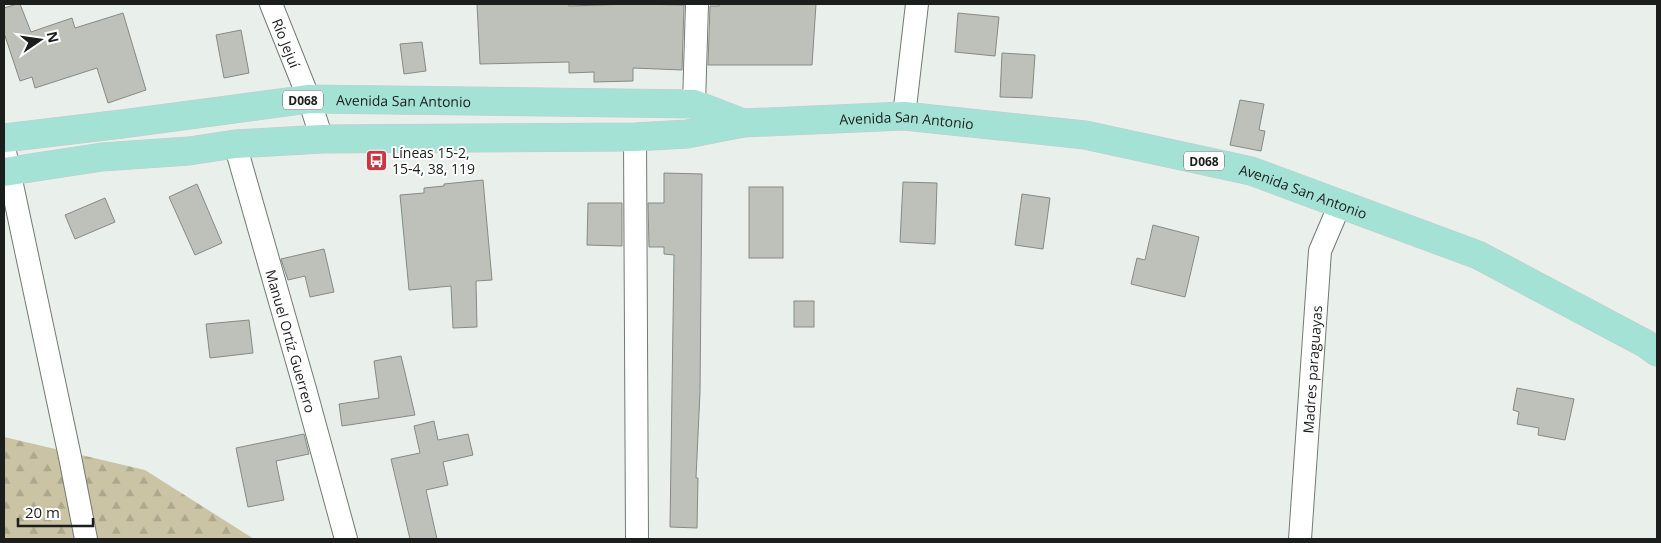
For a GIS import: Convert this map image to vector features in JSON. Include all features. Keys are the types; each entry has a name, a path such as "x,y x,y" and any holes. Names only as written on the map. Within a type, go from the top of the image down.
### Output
{"main road":[{"name":"Avenida San Antonio","path":"4,138 309,99 694,104 742,123"},
{"name":"Avenida San Antonio","path":"5,163 189,151 235,144 322,139 635,137 687,134 742,123 904,116 1094,137 1252,171 1478,255 1646,344 1657,352"}],"street":[{"name":"Río Jejuí","path":"271,4 309,99 322,139"},
{"path":"694,104 696,4"},
{"path":"904,116 918,4"},
{"path":"635,137 638,539"},
{"name":"Manuel Ortíz Guerrero","path":"235,144 306,389 346,539"},
{"path":"5,163 68,447 86,539"},
{"name":"Madres paraguayas","path":"1300,539 1320,251 1340,204"}],"green space":[{"path":"4,437 145,470 254,539 4,539"}],"building":[{"path":"20,4 31,32 72,18 75,28 123,13 146,90 108,103 97,68 35,88 32,77 20,81 4,33 4,8"},
{"path":"477,4 569,4 569,6 684,5 682,70 633,68 633,81 594,82 594,72 569,73 569,62 480,64"},
{"path":"719,4 816,4 812,65 708,65 710,6 719,6"},
{"path":"958,13 999,17 995,56 955,52"},
{"path":"241,30 249,73 224,78 216,35"},
{"path":"422,42 426,71 404,74 400,44"},
{"path":"1002,53 1035,55 1032,98 1000,97"},
{"path":"1240,100 1264,104 1259,130 1265,131 1261,151 1230,145"},
{"path":"664,173 702,174 700,392 696,478 698,478 697,528 670,527 674,255 664,254 664,247 649,247 648,203 664,203"},
{"path":"483,180 492,280 476,281 477,327 453,328 451,286 409,290 400,195 424,193 424,188 444,186 444,184"},
{"path":"903,182 937,183 935,244 900,242"},
{"path":"197,184 222,243 195,255 169,197"},
{"path":"749,187 783,187 783,258 749,258"},
{"path":"1022,194 1050,198 1043,249 1015,245"},
{"path":"105,198 115,222 75,239 65,215"},
{"path":"588,203 622,203 622,246 587,245"},
{"path":"1153,225 1199,237 1185,297 1131,284 1137,258 1145,260"},
{"path":"324,249 334,292 310,297 305,276 288,280 281,259"},
{"path":"794,301 814,301 814,327 794,327"},
{"path":"249,320 253,353 210,358 206,324"},
{"path":"401,356 415,415 342,426 339,404 379,398 374,361"},
{"path":"1517,388 1574,399 1565,440 1538,435 1539,428 1517,424 1519,412 1513,410"},
{"path":"434,421 438,440 468,434 473,455 443,462 448,485 426,490 437,539 410,539 391,459 420,453 414,426"},
{"path":"304,434 309,454 276,461 284,500 248,507 236,448"}],"place":[{"name":"Líneas 15-2, 15-4, 38, 119","path":"376,160"}]}
